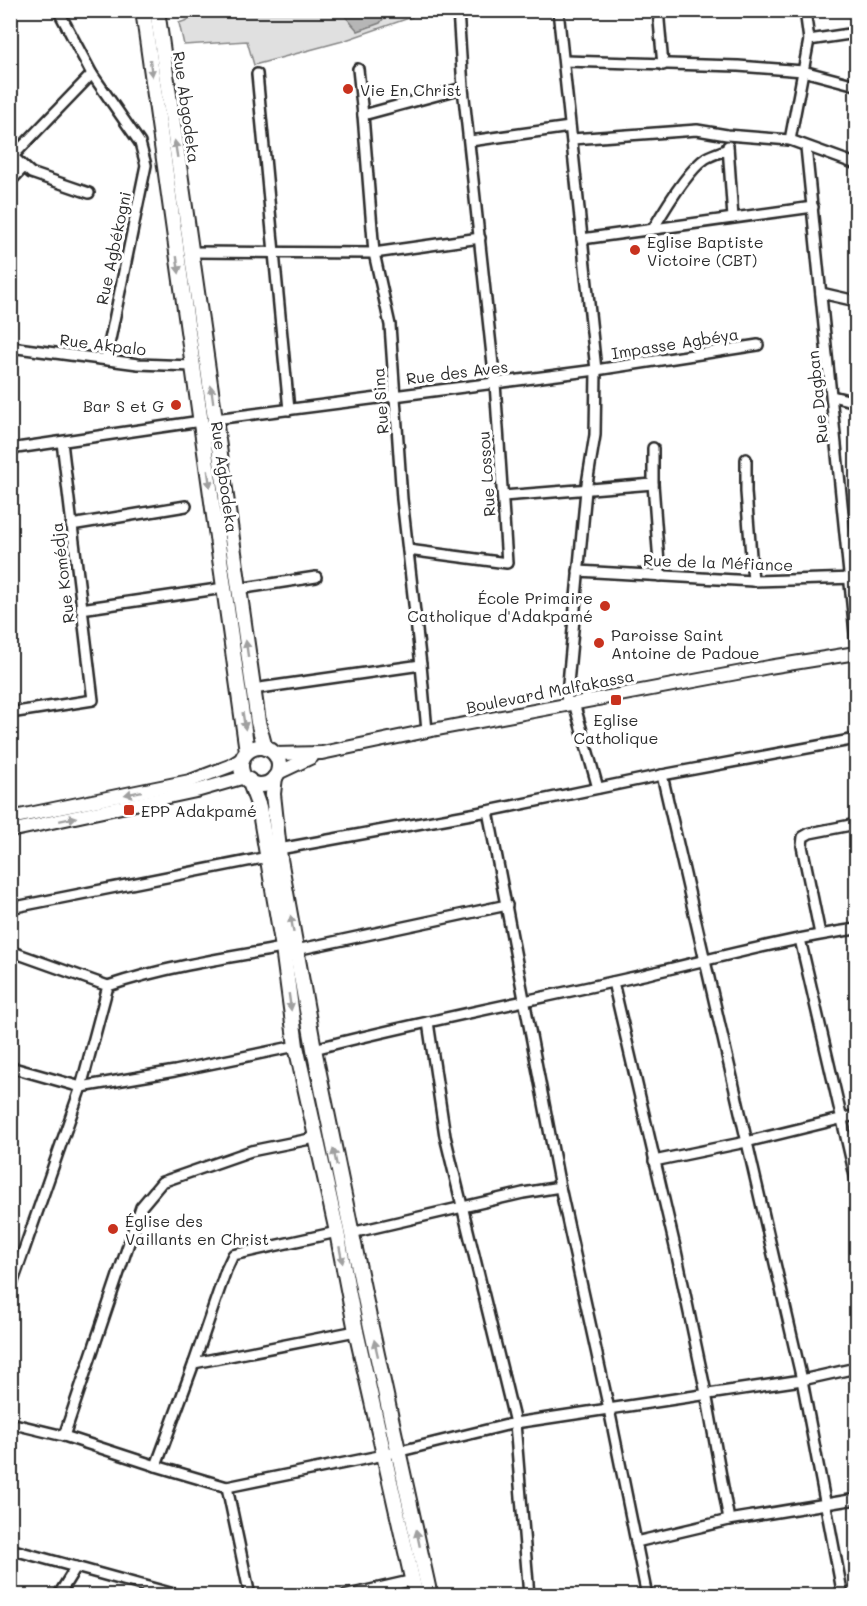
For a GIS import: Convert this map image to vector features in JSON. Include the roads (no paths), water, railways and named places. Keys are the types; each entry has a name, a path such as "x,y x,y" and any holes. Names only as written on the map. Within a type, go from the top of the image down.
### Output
{"main road":[{"name":"Rue Abgodeka","path":"143,10 178,207"},
{"name":"Rue Abgodeka","path":"157,10 178,207"},
{"name":"Rue Agbodeka","path":"178,207 191,252 215,418 245,754"},
{"name":"Rue Agbodeka","path":"178,207 192,366 201,421 258,722 270,751"},
{"path":"201,421 215,418"},
{"path":"273,853 273,794 279,763 270,751 254,748 245,754 242,768 259,807 273,853 289,949 314,1049 351,1233 430,1596"},
{"path":"247,779 260,784 271,781 277,775"},
{"path":"289,949 296,1046 337,1232 356,1331 416,1596"}],"street":[{"path":"58,10 92,74 12,155 31,173 89,193"},
{"name":"Rue Lossou","path":"408,550 507,563 495,383 463,87 458,10"},
{"path":"558,10 596,370 595,435 586,490 578,571 570,704 598,789"},
{"path":"658,10 663,65"},
{"path":"790,140 809,40 805,10"},
{"path":"809,40 856,33"},
{"path":"564,62 738,66 803,72 856,85"},
{"name":"Rue Sina","path":"358,69 374,253 390,325 402,499 422,665 427,731"},
{"name":"Rue Agbékogni","path":"92,74 140,143 146,165 106,359"},
{"path":"257,74 289,410"},
{"path":"363,115 463,87"},
{"path":"470,141 570,127"},
{"path":"572,139 697,130 790,140 856,164"},
{"path":"727,135 733,218"},
{"name":"Rue Dagban","path":"806,147 831,396 853,578 856,643"},
{"path":"653,229 672,197 699,164 707,157 728,149"},
{"path":"10,182 24,167"},
{"path":"582,238 813,207"},
{"path":"191,252 374,253 480,238"},
{"path":"821,293 856,301"},
{"name":"Impasse Agbéya","path":"596,370 759,345"},
{"name":"Rue Akpalo","path":"10,347 166,366 192,366"},
{"name":"Rue des Aves","path":"215,418 596,370"},
{"path":"831,396 856,402"},
{"path":"10,449 201,421"},
{"name":"Rue Komédja","path":"10,713 93,700 62,442"},
{"path":"653,448 653,484 660,576"},
{"path":"746,459 746,492 753,581"},
{"path":"503,496 653,484"},
{"path":"71,525 186,506"},
{"name":"Rue de la Méfiance","path":"578,571 753,581 853,578"},
{"path":"81,609 316,577"},
{"name":"Boulevard Malfakassa","path":"322,753 570,704 856,653"},
{"path":"253,689 422,665"},
{"path":"10,908 598,789 662,774 856,739"},
{"path":"270,751 322,753"},
{"path":"277,775 322,753"},
{"path":"10,831 193,786 230,766 245,754"},
{"path":"662,774 802,1380 843,1596"},
{"path":"10,818 193,786 247,779"},
{"path":"488,811 560,1187 647,1596"},
{"path":"820,934 802,846 803,837 810,833 856,824"},
{"path":"10,951 108,986 177,967 289,949 507,905"},
{"path":"314,1049 525,1000 705,962 820,934 856,929"},
{"path":"800,939 856,1180"},
{"path":"613,982 676,1251 706,1393 729,1520"},
{"path":"10,1290 81,1087 108,986"},
{"path":"429,1022 445,1136 515,1423 529,1596"},
{"path":"10,1067 81,1087 175,1071 296,1046"},
{"path":"654,1161 746,1142 856,1115"},
{"path":"64,1436 141,1207 154,1191 162,1182 251,1151 315,1138"},
{"path":"351,1233 560,1187"},
{"path":"156,1466 233,1255 337,1232"},
{"path":"194,1363 356,1331"},
{"path":"10,1423 64,1436 227,1486 384,1455 515,1423 802,1380 856,1368"},
{"path":"227,1486 250,1596"},
{"path":"636,1542 729,1520 856,1499"},
{"path":"10,1549 181,1596"},
{"path":"58,1596 76,1567"},
{"path":"344,1596 414,1580"}],"place":[{"name":"Vie En Christ","path":"348,89"},
{"name":"Eglise Baptiste Victoire (CBT)","path":"635,250"},
{"name":"Bar S et G","path":"176,405"},
{"name":"École Primaire Catholique d'Adakpamé","path":"605,606"},
{"name":"Paroisse Saint Antoine de Padoue","path":"599,643"},
{"name":"Eglise Catholique","path":"616,700"},
{"name":"EPP Adakpamé","path":"129,810"},
{"name":"Église des Vaillants en Christ","path":"113,1229"}]}
